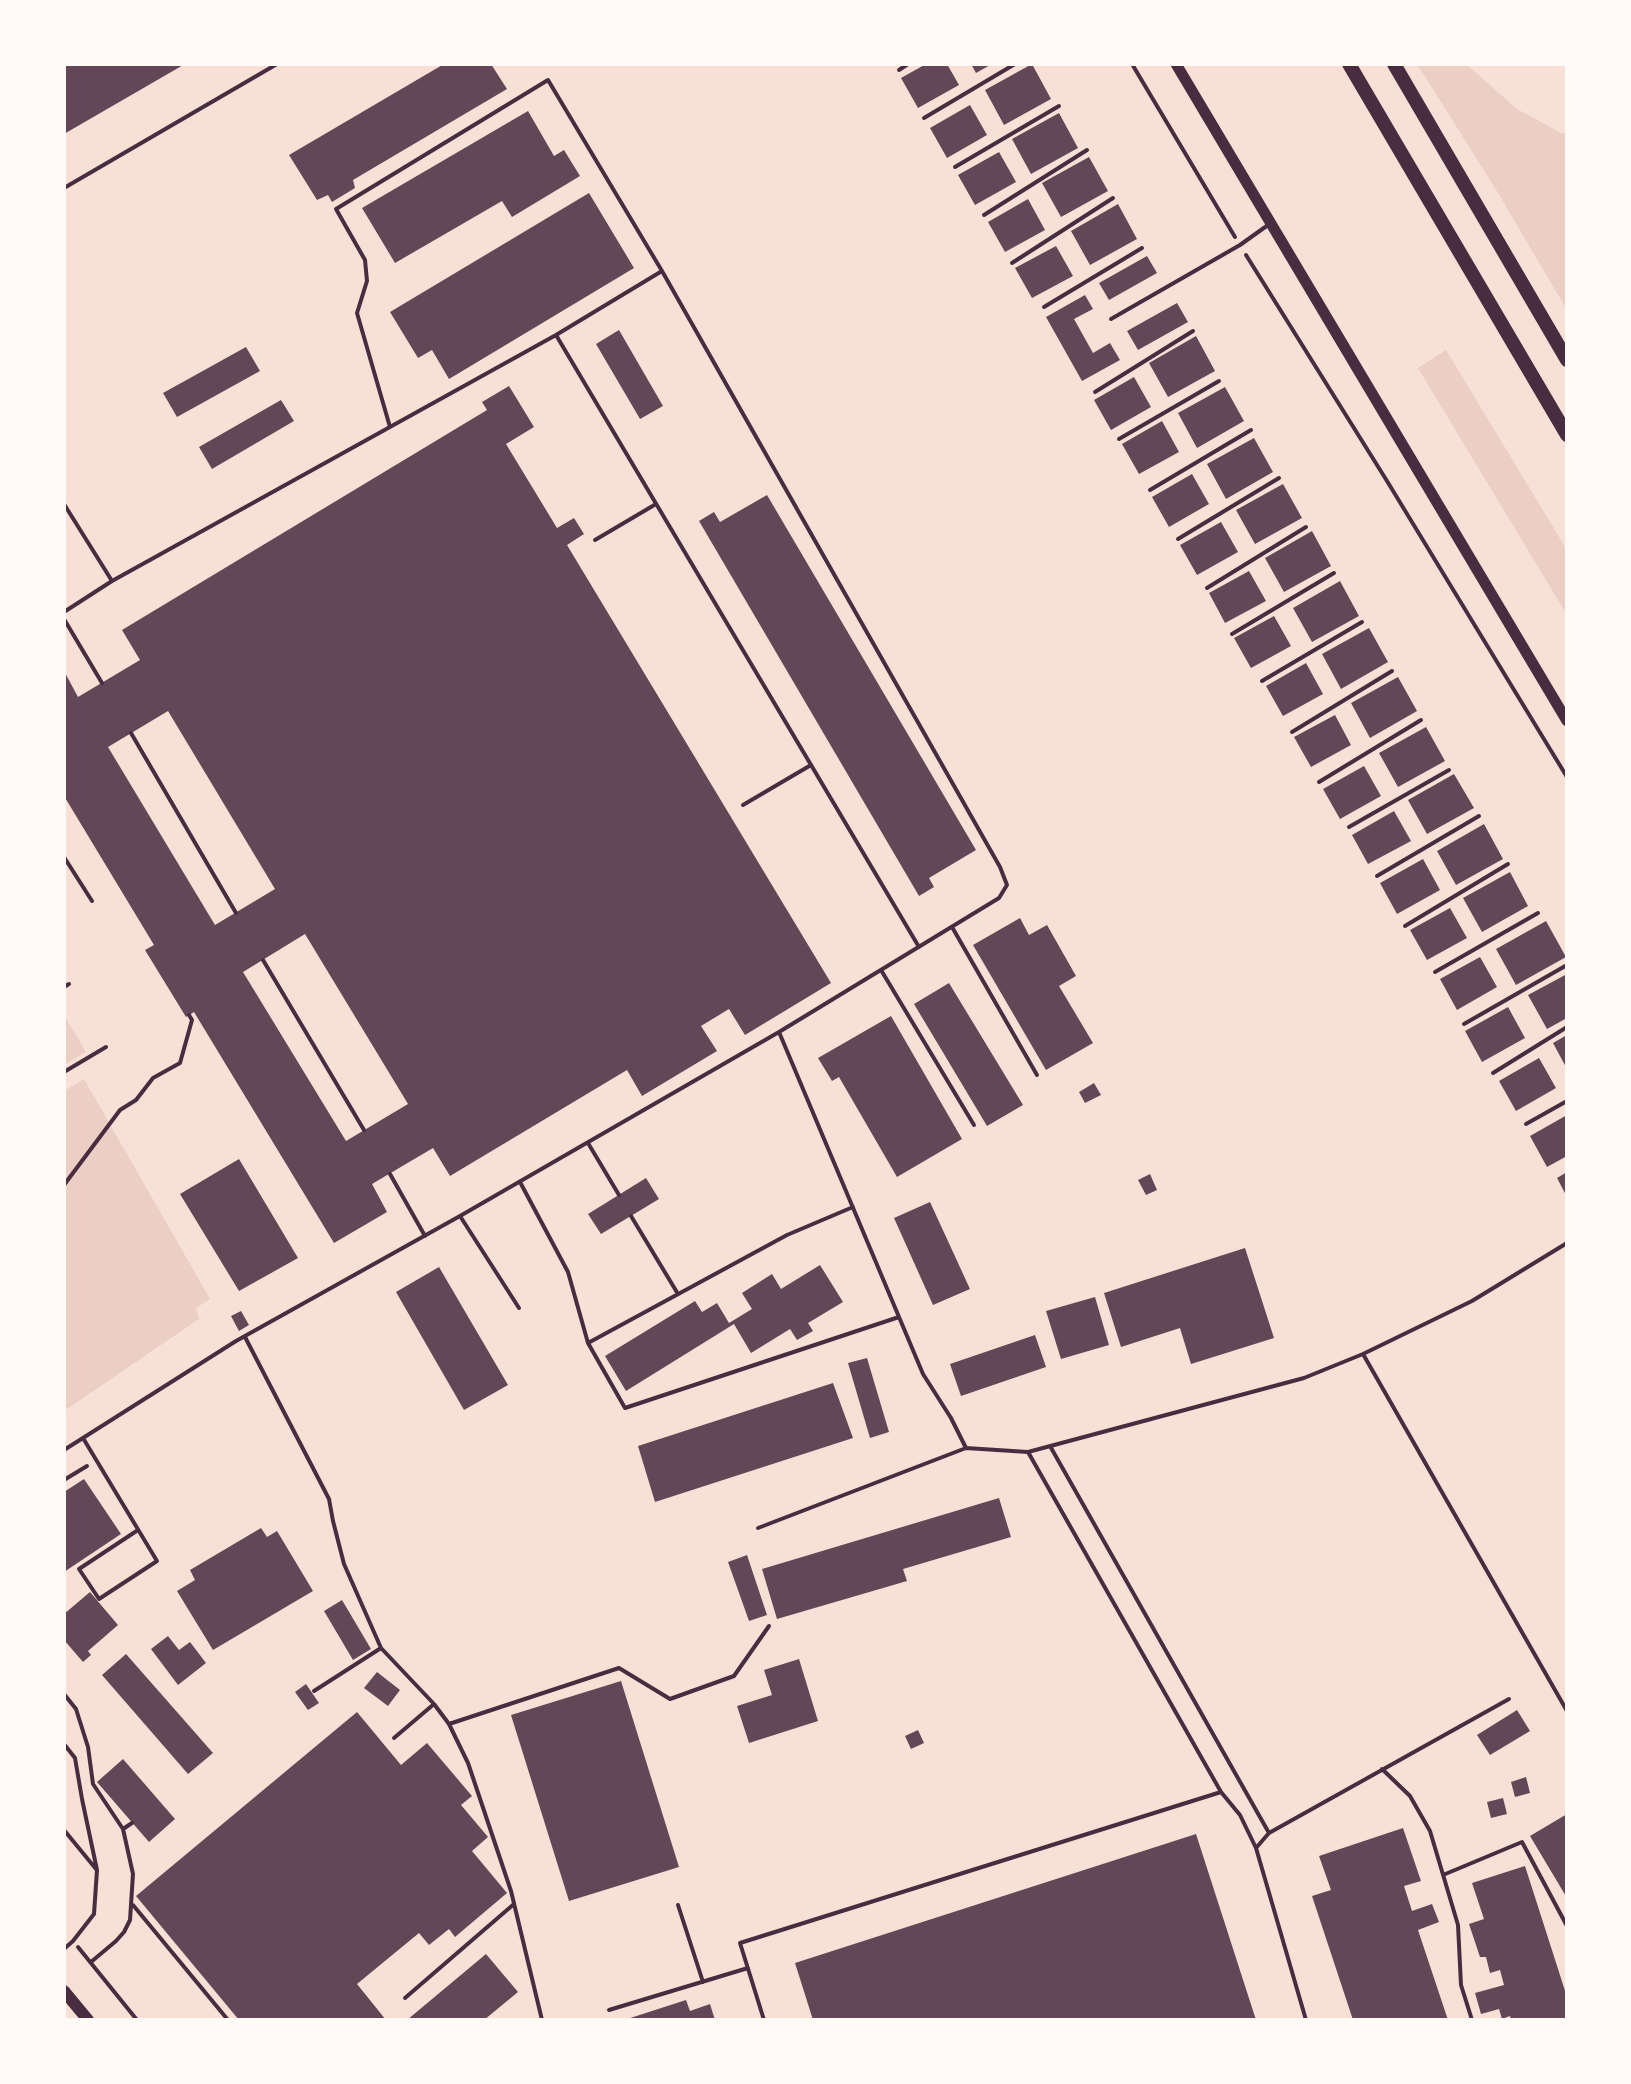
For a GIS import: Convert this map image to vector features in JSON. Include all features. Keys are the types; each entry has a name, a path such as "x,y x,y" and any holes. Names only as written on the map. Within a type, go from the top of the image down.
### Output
{"highway":[{"path":"1349,64 1567,435"},
{"path":"1394,64 1567,360"}],"main road":[{"path":"64,1991 88,2020"}],"street":[{"path":"1176,64 1567,721"}],"lane":[{"path":"64,188 277,64"},
{"path":"899,70 908,64"},
{"path":"924,118 1015,64"},
{"path":"64,1450 245,1336 779,1032 999,898 1007,885 1000,867 662,271 548,80 336,209 365,260 367,281 357,313 390,427"},
{"path":"955,167 1059,106"},
{"path":"984,215 1087,150"},
{"path":"1012,263 1113,198"},
{"path":"1111,319 1240,245 1270,224"},
{"path":"1044,307 1142,248"},
{"path":"64,612 112,581 556,335 662,271"},
{"path":"1095,392 1193,331"},
{"path":"556,335 919,947"},
{"path":"1119,439 1219,381"},
{"path":"1150,490 1251,430"},
{"path":"1178,539 1279,478"},
{"path":"64,504 112,581"},
{"path":"595,540 656,504"},
{"path":"1207,588 1306,527"},
{"path":"1232,634 1334,573"},
{"path":"64,619 102,683"},
{"path":"1262,681 1362,622"},
{"path":"1292,732 1392,671"},
{"path":"1319,782 1421,720"},
{"path":"131,733 236,913"},
{"path":"743,805 811,765"},
{"path":"1349,827 1449,770"},
{"path":"1377,876 1479,816"},
{"path":"64,857 92,901"},
{"path":"1405,926 1508,864"},
{"path":"1435,972 1538,913"},
{"path":"952,927 1037,1075"},
{"path":"263,960 364,1130"},
{"path":"1464,1024 1567,965"},
{"path":"881,970 974,1125"},
{"path":"1493,1073 1567,1027"},
{"path":"779,1032 923,1374 966,1448"},
{"path":"64,1072 106,1047"},
{"path":"1526,1124 1567,1101"},
{"path":"588,1143 619,1195"},
{"path":"390,1174 425,1236"},
{"path":"520,1182 568,1272 588,1343 625,1408 899,1317"},
{"path":"588,1343 787,1235 853,1207"},
{"path":"460,1216 519,1308"},
{"path":"631,1216 678,1294"},
{"path":"758,1528 966,1448 1028,1452 1304,1378 1363,1354 1472,1301 1567,1243"},
{"path":"245,1336 329,1499 344,1564 381,1648 434,1704 449,1724 468,1763 514,1904 542,2020"},
{"path":"1363,1354 1567,1711"},
{"path":"83,1438 157,1561 99,1599 79,1569 138,1530"},
{"path":"1050,1446 1269,1833"},
{"path":"1028,1452 1221,1792 1240,1815 1256,1848 1306,2020"},
{"path":"449,1724 619,1668 670,1699 734,1676 769,1626"},
{"path":"314,1691 381,1648"},
{"path":"1256,1848 1269,1833 1509,1699"},
{"path":"394,1738 434,1704"},
{"path":"64,1744 75,1758 97,1870 94,1914 64,1949"},
{"path":"1382,1769 1410,1796 1430,1831 1458,1925 1461,1985 1472,2020"},
{"path":"764,2020 740,1943 1221,1792"},
{"path":"64,1830 97,1870"},
{"path":"1443,1875 1522,1842 1567,1926"},
{"path":"405,1998 514,1904"},
{"path":"678,1905 703,1982"},
{"path":"609,2010 748,1968"}],"path":[{"path":"1132,64 1567,777"},
{"path":"64,1185 120,1110 136,1100 153,1078 180,1063 192,1020 189,1015"},
{"path":"64,1480 96,1461"},
{"path":"64,1694 76,1709 88,1747 93,1784 123,1829 133,1874 130,1920 124,1932 91,1962"},
{"path":"123,1829 132,1823"},
{"path":"133,1905 228,2020"},
{"path":"73,1941 137,2020"}],"shaded area":[{"path":"1417,64 1466,64 1517,109 1561,133 1567,133 1567,310 1495,188"},
{"path":"1446,350 1567,550 1567,615 1418,368"},
{"path":"64,1015 86,1052 64,1065"},
{"path":"84,1079 210,1299 196,1308 199,1319 64,1411 64,1091"}],"building":[{"path":"64,64 185,64 64,134"},
{"path":"444,64 491,64 507,89 353,180 355,188 332,202 328,195 317,200 289,155"},
{"path":"926,64 947,64 959,85 918,108 901,78"},
{"path":"971,64 992,64 976,73"},
{"path":"1032,64 1051,99 1004,125 985,90"},
{"path":"970,105 987,135 947,158 930,128"},
{"path":"528,111 554,156 564,150 580,176 512,217 502,201 395,263 362,208"},
{"path":"1059,113 1078,148 1031,174 1012,139"},
{"path":"999,152 1016,182 975,205 958,175"},
{"path":"1089,157 1108,191 1061,217 1042,183"},
{"path":"589,193 634,268 449,379 432,350 418,358 390,312"},
{"path":"1028,199 1045,230 1005,252 988,222"},
{"path":"1118,204 1137,239 1090,265 1071,231"},
{"path":"1056,246 1073,276 1032,298 1015,268"},
{"path":"1147,256 1157,273 1109,300 1099,283"},
{"path":"1085,295 1093,309 1074,319 1093,353 1110,343 1120,360 1082,381 1046,317"},
{"path":"1177,303 1188,322 1138,350 1127,331"},
{"path":"619,330 663,406 640,419 596,344"},
{"path":"1196,336 1215,371 1168,397 1149,363"},
{"path":"246,347 260,371 177,417 163,393"},
{"path":"1134,377 1151,407 1111,430 1094,400"},
{"path":"509,386 534,427 506,444 557,528 574,518 584,534 567,545 831,983 745,1035 729,1009 701,1026 717,1051 642,1096 627,1070 450,1176 433,1148 372,1184 387,1212 334,1243 194,1012 186,1017 145,950 154,945 64,796 64,671 78,697 140,660 122,630 487,410 482,402","holes":["168,711 275,889 215,925 108,747","305,934 408,1104 346,1141 243,972"]},
{"path":"1225,387 1244,421 1197,448 1178,413"},
{"path":"281,400 294,421 212,469 199,447"},
{"path":"1162,421 1179,452 1139,474 1122,444"},
{"path":"1254,438 1273,472 1226,499 1207,464"},
{"path":"1192,474 1209,504 1169,527 1152,497"},
{"path":"1283,484 1302,518 1255,544 1236,510"},
{"path":"767,495 976,850 929,878 934,887 919,896 699,521 714,512 720,522"},
{"path":"1221,522 1238,552 1197,575 1180,545"},
{"path":"1312,531 1331,566 1284,592 1265,558"},
{"path":"1249,571 1266,601 1225,623 1209,593"},
{"path":"1340,581 1359,616 1312,642 1293,608"},
{"path":"1274,616 1291,646 1251,668 1234,638"},
{"path":"1369,628 1388,662 1341,689 1322,654"},
{"path":"1306,663 1323,694 1283,716 1266,686"},
{"path":"1398,677 1417,711 1370,738 1351,703"},
{"path":"1335,715 1351,745 1311,767 1294,737"},
{"path":"1426,727 1445,761 1398,787 1379,753"},
{"path":"1364,766 1381,796 1340,819 1323,789"},
{"path":"1454,774 1474,808 1427,834 1408,800"},
{"path":"1394,811 1411,841 1368,864 1352,835"},
{"path":"1484,824 1503,859 1456,885 1437,851"},
{"path":"1423,859 1440,890 1397,914 1380,883"},
{"path":"1510,872 1528,906 1482,932 1463,898"},
{"path":"1450,908 1467,938 1427,960 1410,930"},
{"path":"1020,918 1029,935 1047,925 1076,976 1059,986 1093,1043 1046,1070 973,945"},
{"path":"1546,921 1566,957 1516,985 1496,949"},
{"path":"1480,957 1497,987 1457,1010 1440,979"},
{"path":"1567,974 1567,1018 1547,1029 1528,995"},
{"path":"949,983 1023,1105 987,1126 914,1004"},
{"path":"1508,1007 1525,1038 1482,1062 1465,1031"},
{"path":"891,1016 962,1139 897,1177 839,1077 832,1081 818,1058"},
{"path":"1567,1035 1567,1069 1553,1043"},
{"path":"1539,1058 1556,1088 1516,1111 1499,1081"},
{"path":"1094,1083 1101,1095 1085,1103 1079,1092"},
{"path":"1567,1115 1567,1156 1547,1167 1530,1136"},
{"path":"239,1159 298,1258 239,1291 180,1194"},
{"path":"1567,1172 1567,1197 1557,1178"},
{"path":"1150,1174 1157,1190 1146,1195 1138,1180"},
{"path":"646,1178 659,1199 601,1234 588,1214"},
{"path":"930,1202 970,1289 933,1305 894,1218"},
{"path":"1245,1248 1274,1338 1191,1364 1180,1328 1121,1347 1104,1293"},
{"path":"820,1265 843,1302 808,1323 813,1331 797,1340 790,1329 751,1353 734,1324 626,1391 605,1356 695,1301 702,1312 717,1303 729,1323 752,1309 742,1293 772,1274 781,1289"},
{"path":"439,1267 508,1385 464,1410 396,1292"},
{"path":"1095,1297 1109,1345 1061,1359 1046,1311"},
{"path":"241,1311 249,1325 239,1331 231,1316"},
{"path":"1035,1335 1046,1367 961,1396 950,1364"},
{"path":"867,1358 889,1432 870,1438 848,1363"},
{"path":"833,1383 853,1438 655,1502 638,1446"},
{"path":"84,1479 121,1534 64,1572 64,1492"},
{"path":"999,1498 1011,1537 903,1569 907,1581 777,1619 762,1569"},
{"path":"261,1528 267,1537 277,1531 313,1591 213,1650 177,1591 195,1580 190,1570"},
{"path":"747,1555 767,1615 749,1621 728,1562"},
{"path":"90,1592 118,1625 88,1651 91,1655 83,1662 64,1640 64,1614"},
{"path":"342,1600 371,1649 353,1660 324,1611"},
{"path":"168,1636 179,1650 190,1642 206,1663 178,1685 151,1649"},
{"path":"126,1654 213,1753 188,1774 102,1675"},
{"path":"799,1659 818,1721 749,1743 737,1706 772,1695 764,1670"},
{"path":"377,1672 400,1690 388,1706 364,1688"},
{"path":"621,1681 679,1867 569,1901 511,1715"},
{"path":"306,1684 319,1703 308,1710 295,1692"},
{"path":"1517,1710 1530,1731 1490,1755 1477,1735"},
{"path":"357,1712 401,1765 427,1743 472,1796 461,1805 488,1837 472,1851 507,1893 455,1937 449,1929 429,1945 419,1933 357,1984 386,2020 239,2020 136,1896"},
{"path":"918,1730 924,1743 911,1749 905,1736"},
{"path":"123,1759 175,1819 149,1842 97,1782"},
{"path":"1526,1777 1530,1793 1515,1797 1511,1782"},
{"path":"1503,1798 1507,1814 1491,1818 1487,1802"},
{"path":"1567,1814 1567,1898 1530,1836"},
{"path":"1403,1828 1421,1881 1404,1886 1412,1911 1432,1904 1439,1922 1418,1930 1448,2020 1353,2020 1312,1896 1331,1890 1319,1856"},
{"path":"1196,1834 1256,2020 813,2020 795,1963"},
{"path":"1525,1866 1567,1997 1567,2020 1511,2020 1510,2016 1502,2019 1499,2009 1481,2014 1475,1993 1504,1985 1500,1970 1490,1973 1486,1957 1480,1957 1469,1924 1484,1919 1472,1883"},
{"path":"486,1954 518,1992 484,2020 407,2020"},
{"path":"686,2000 690,2011 710,2004 715,2020 624,2020"}]}
